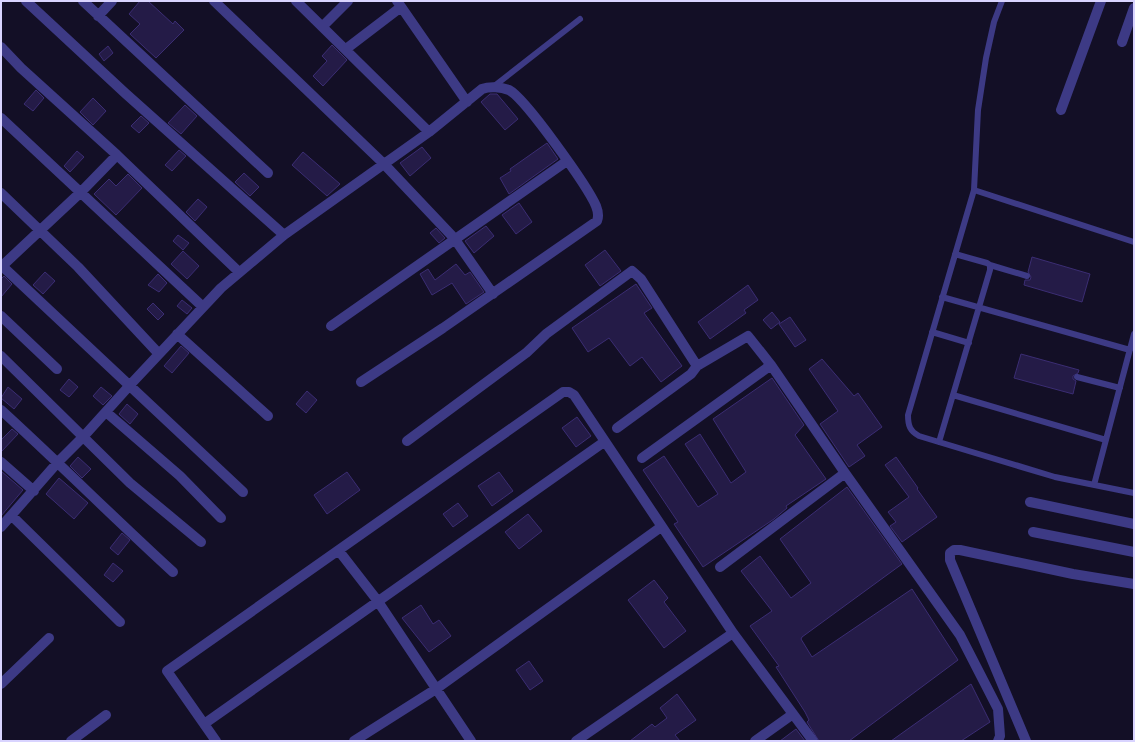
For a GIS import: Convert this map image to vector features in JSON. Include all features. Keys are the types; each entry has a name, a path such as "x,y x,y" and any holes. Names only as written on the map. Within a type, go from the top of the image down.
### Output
{"street":[{"path":"26,1 130,98 284,235"},
{"path":"83,1 268,173"},
{"path":"98,16 112,1"},
{"path":"214,1 384,164 454,238 493,294"},
{"path":"296,1 429,132"},
{"path":"323,26 348,1"},
{"path":"1061,110 1101,1"},
{"path":"346,49 399,4 467,102"},
{"path":"1122,42 1134,8"},
{"path":"1,47 21,68 117,155 239,272"},
{"path":"120,622 5,520 34,491 58,462 84,436 177,334 239,272 284,235 429,132 482,89 493,87 510,91 522,102 580,177 596,207 599,217 597,221 493,294 361,382"},
{"path":"1,118 203,307"},
{"path":"117,155 81,192 1,266 243,492"},
{"path":"331,326 454,238 567,161"},
{"path":"1,193 78,267 159,354"},
{"path":"407,441 526,353 546,334 632,271 642,279 697,366"},
{"path":"1,316 57,369"},
{"path":"177,334 268,416"},
{"path":"617,428 691,374 697,366 748,336 771,365 845,473 960,635 998,709 1000,736 998,741"},
{"path":"1,356 84,436 130,483 201,542"},
{"path":"642,458 771,365"},
{"path":"216,741 167,671 563,392 570,392 574,395 733,633 813,741"},
{"path":"1,410 58,462 105,510 174,572"},
{"path":"106,412 180,476 220,518"},
{"path":"204,724 377,600 604,442"},
{"path":"1,462 34,491"},
{"path":"720,567 845,473"},
{"path":"1030,502 1134,524"},
{"path":"354,741 436,689 662,527"},
{"path":"1033,532 1134,552"},
{"path":"1026,741 950,560 950,553 954,550 960,550 1073,574 1134,584"},
{"path":"339,551 377,600 472,741"},
{"path":"576,741 733,633"},
{"path":"1,684 49,638"},
{"path":"756,741 793,714"},
{"path":"70,741 106,715"}],"lane":[{"path":"1002,1 994,22 986,58 978,110 974,190 908,415 908,424 911,432 919,436 1055,477 1134,493"},
{"path":"493,87 580,19"},
{"path":"974,190 1134,242"},
{"path":"955,254 1027,276"},
{"path":"939,442 969,343 990,270 990,265"},
{"path":"942,297 1130,350"},
{"path":"932,332 969,343"},
{"path":"1094,485 1134,334"},
{"path":"1078,376 1120,388"},
{"path":"953,395 1106,440"}],"building":[{"path":"140,1 148,1 173,24 175,21 184,30 156,58 130,34 140,24 129,14"},
{"path":"332,45 347,60 323,86 313,76 327,61 322,56"},
{"path":"108,46 113,53 104,61 99,54"},
{"path":"36,90 44,98 33,111 24,104"},
{"path":"490,94 497,94 518,119 505,130 481,102"},
{"path":"93,98 106,111 93,125 80,112"},
{"path":"185,105 197,116 181,134 168,123"},
{"path":"141,116 149,123 139,133 131,126"},
{"path":"547,143 558,159 509,194 500,178 511,171 510,169"},
{"path":"422,147 431,158 410,176 400,163"},
{"path":"179,150 186,156 172,171 165,165"},
{"path":"77,151 84,157 70,172 64,166"},
{"path":"303,152 340,184 327,196 292,165"},
{"path":"244,173 259,187 250,196 235,182"},
{"path":"128,174 142,188 116,215 94,194 109,179 116,186"},
{"path":"198,199 207,207 195,221 186,212"},
{"path":"519,203 532,222 516,234 502,215"},
{"path":"486,226 494,236 474,253 465,241"},
{"path":"436,228 445,238 439,243 430,233"},
{"path":"178,235 189,243 183,250 173,241"},
{"path":"605,250 621,271 600,286 585,265"},
{"path":"183,251 199,266 187,279 171,264"},
{"path":"1032,257 1090,274 1082,302 1024,285 1025,280 1030,280 1031,277 1028,272"},
{"path":"456,264 465,275 470,272 484,292 466,304 452,283 432,295 420,274 428,269 435,280"},
{"path":"45,272 55,281 43,294 33,285"},
{"path":"158,274 167,283 159,292 148,285"},
{"path":"4,276 12,284 1,297 1,279"},
{"path":"636,284 652,308 644,313 682,366 661,382 642,357 630,366 609,338 588,352 572,328"},
{"path":"748,285 758,300 744,310 746,313 710,339 698,322"},
{"path":"182,300 192,308 187,314 177,306"},
{"path":"153,303 164,314 158,320 147,309"},
{"path":"772,312 780,322 771,329 763,320"},
{"path":"790,317 806,340 795,347 779,324"},
{"path":"181,346 189,353 172,373 164,366"},
{"path":"1021,354 1079,370 1078,373 1073,376 1073,379 1076,381 1073,394 1014,378"},
{"path":"822,359 854,396 858,393 882,427 857,445 865,456 849,467 820,424 838,411 809,369"},
{"path":"772,378 804,425 795,435 826,479 786,506 787,508 774,519 703,567 674,524 678,522 643,470 664,456 698,507 718,494 685,444 700,434 731,483 746,472 713,419"},
{"path":"69,379 78,387 69,397 60,390"},
{"path":"8,387 22,399 14,409 1,398"},
{"path":"101,387 112,396 103,405 93,396"},
{"path":"307,391 317,400 306,413 296,404"},
{"path":"127,404 138,414 130,424 119,414"},
{"path":"577,417 591,436 576,447 562,428"},
{"path":"12,429 18,434 1,452 1,440"},
{"path":"78,457 91,469 82,478 70,466"},
{"path":"896,457 937,517 902,542 890,526 896,522 888,512 909,497 885,465"},
{"path":"1,471 23,490 1,516"},
{"path":"347,472 360,490 327,514 314,495"},
{"path":"499,472 513,491 492,506 478,486"},
{"path":"59,478 88,503 74,519 46,494"},
{"path":"847,487 902,564 802,637 801,639 812,657 912,589 958,660 849,741 819,741 807,722 809,720 805,712 776,667 779,666 750,626 772,611 741,571 760,556 791,598 811,583 780,539"},
{"path":"458,503 468,516 453,527 443,514"},
{"path":"528,514 542,531 519,549 505,532"},
{"path":"122,533 130,540 118,555 110,548"},
{"path":"113,563 123,571 113,582 104,575"},
{"path":"654,580 668,598 664,602 686,631 664,648 628,600"},
{"path":"421,605 433,624 439,620 451,636 429,652 402,618"},
{"path":"529,661 543,681 530,690 516,670"},
{"path":"971,684 990,722 961,741 891,741"},
{"path":"677,694 696,720 675,735 680,741 630,741 652,724 655,727 667,718 660,708"},
{"path":"796,729 805,741 780,741"}]}
